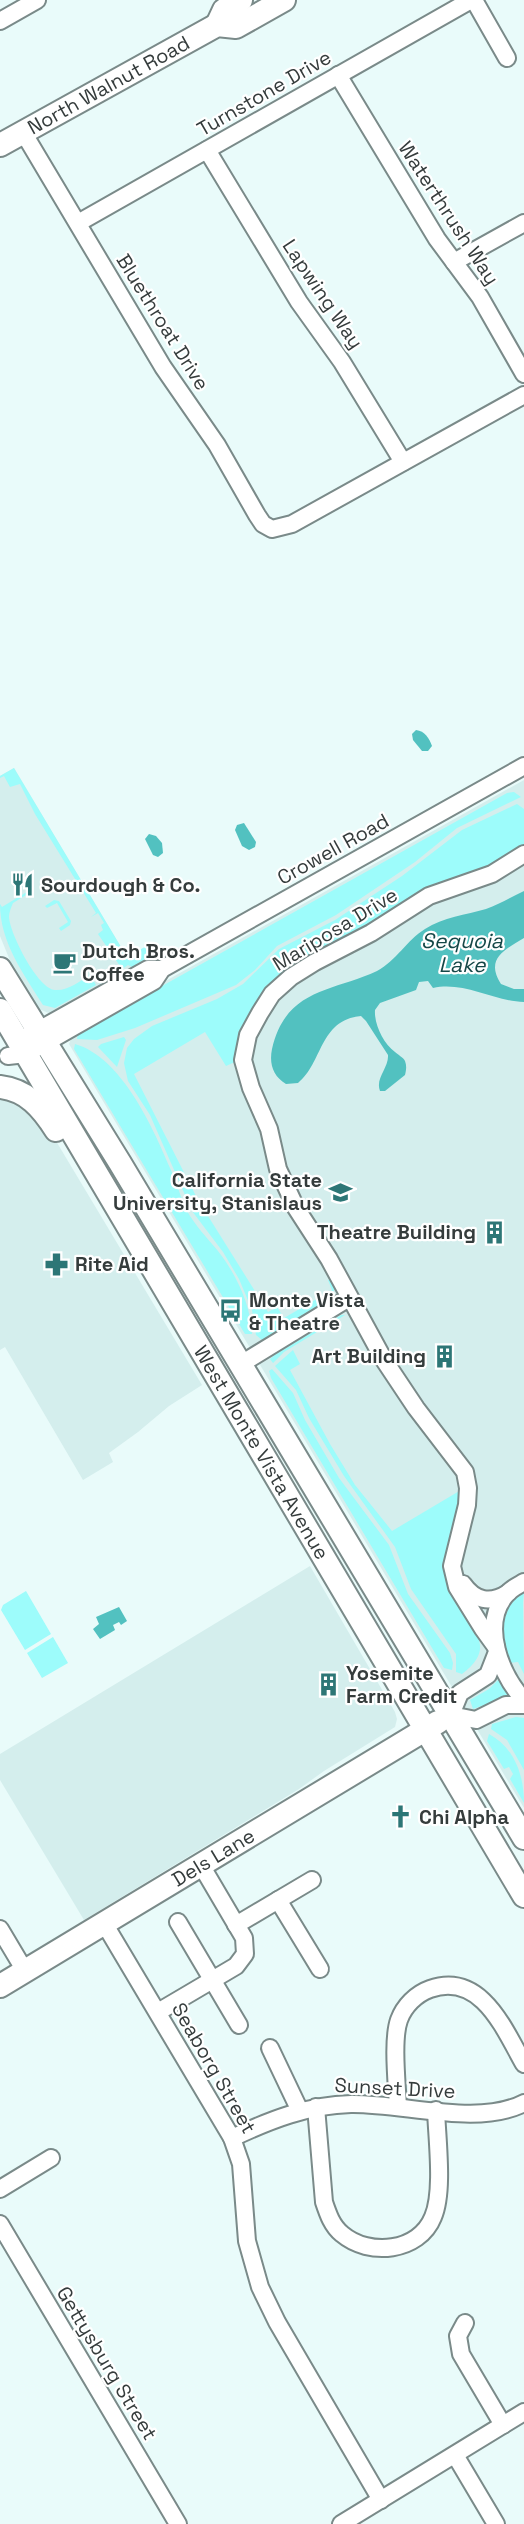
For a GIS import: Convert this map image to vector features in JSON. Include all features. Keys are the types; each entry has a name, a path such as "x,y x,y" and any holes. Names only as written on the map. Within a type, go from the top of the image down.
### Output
{"main road":[{"name":"North Walnut Road","path":"217,25 224,10 241,0"},
{"name":"North Walnut Road","path":"0,145 217,25 236,27 284,0"},
{"name":"West Monte Vista Avenue","path":"0,969 22,1048 120,1163 524,1838"},
{"name":"West Monte Vista Avenue","path":"0,1010 524,1896"},
{"path":"0,1087 28,1096 40,1108 57,1132 77,1141"},
{"name":"Dels Lane","path":"0,1986 451,1715"}],"street":[{"path":"0,21 37,0"},
{"path":"473,0 507,58"},
{"name":"Turnstone Drive","path":"78,223 473,0"},
{"name":"Waterthrush Way","path":"338,75 432,231 480,297 524,374"},
{"name":"Bluethroat Drive","path":"23,132 178,390 217,446 256,516 263,524 272,530 292,524 403,462"},
{"name":"Lapwing Way","path":"207,150 299,302 342,362 403,462"},
{"path":"454,262 524,223"},
{"path":"403,462 524,395"},
{"name":"Crowell Road","path":"22,1048 154,981 162,969 522,772"},
{"name":"Mariposa Drive","path":"524,854 492,874 429,896 371,933 300,971 272,994 248,1035 244,1052 245,1070 268,1129 280,1175 296,1208 403,1390 465,1472 468,1499 452,1566 457,1587 497,1649 508,1677 524,1700"},
{"path":"241,1364 349,1298"},
{"path":"456,1578 474,1596 481,1599 492,1599 524,1582"},
{"path":"507,1593 498,1612 497,1649 488,1675 460,1693 451,1715 476,1720 506,1705 524,1706"},
{"path":"158,2012 239,1964 244,1957 246,1945 201,1865"},
{"path":"236,1925 312,1880"},
{"path":"278,1900 320,1969"},
{"path":"177,1922 239,2025"},
{"name":"Seaborg Street","path":"104,1923 232,2138 241,2164 247,2241 260,2287 277,2322 381,2500"},
{"path":"0,1929 25,1971"},
{"path":"398,2107 398,2022 411,2001 425,1991 456,1987 466,1989 482,1998 524,2064"},
{"path":"270,2048 308,2109 327,2212 342,2234 358,2244 378,2249 398,2247 411,2241 433,2219 438,2190 436,2110"},
{"name":"Sunset Drive","path":"232,2138 266,2122 308,2109 350,2104 492,2113 524,2103"},
{"path":"0,2188 51,2158"},
{"name":"Gettysburg Street","path":"0,2223 178,2524"},
{"path":"465,2322 458,2336 461,2354 503,2425"},
{"path":"342,2524 524,2412"},
{"path":"455,2454 496,2524"}],"shaded area":[{"path":"14,768 134,969 51,1014 39,1009 11,963 0,936 0,776"},
{"path":"14,768 127,957 150,944 156,953 132,967 128,965 122,969 98,934 103,930 101,925 104,923 98,913 91,917 96,913 35,814 20,784 10,787 4,776 0,778"},
{"name":"California State University, Stanislaus","path":"524,780 524,1808 69,1044 73,1033"},
{"path":"514,792 521,797 457,828 415,862 336,915 277,946 255,970 236,985 135,1028 97,1040 77,1039 78,1033 507,793"},
{"path":"517,804 524,809 524,845 493,867 421,892 376,921 299,963 237,1061 226,1066 205,1032 134,1074 198,1200 268,1312 277,1307 284,1318 332,1290 328,1280 331,1279 335,1286 332,1297 262,1340 256,1335 252,1310 239,1279 223,1252 192,1211 150,1115 128,1081 124,1063 127,1048 134,1039 152,1026 217,999 243,984 279,949 335,920 402,876 462,830"},
{"path":"30,890 31,892 13,903 9,917 14,935 33,971 41,981 55,990 69,987 90,975 96,985 55,1008 43,1005 21,969 8,944 1,918 0,904 2,907"},
{"path":"54,900 59,901 71,921 70,925 61,931 59,928 68,922 57,903 47,908 45,906"},
{"path":"124,1037 126,1040 117,1067 98,1047"},
{"path":"75,1044 92,1051 107,1063 121,1078 145,1114 187,1211 225,1260 236,1280 246,1301 252,1334 245,1334 74,1049"},
{"path":"0,1094 11,1097 50,1131 202,1385 169,1406 109,1453 113,1462 83,1480 5,1347 0,1350"},
{"path":"341,1315 345,1315 284,1352 273,1363 270,1359 276,1354"},
{"path":"293,1350 300,1364 290,1370 330,1444 355,1485 392,1531 461,1490 460,1505 447,1549 446,1564 456,1600 480,1642 480,1652 474,1663 462,1674 456,1672 456,1654 411,1589 395,1547 344,1476 309,1418 296,1390 275,1366"},
{"path":"272,1369 293,1393 305,1420 339,1478 389,1545 408,1594 450,1653 453,1663 452,1670 444,1668 271,1378 269,1371"},
{"path":"310,1566 395,1712 397,1719 395,1727 299,1789 84,1920 0,1780 0,1754"},
{"path":"26,1591 51,1634 25,1650 1,1610 3,1605"},
{"path":"524,1592 524,1674 518,1662 509,1663 503,1633 510,1606"},
{"path":"53,1637 68,1663 42,1678 27,1653"},
{"path":"500,1678 510,1696 473,1709 470,1700 489,1689"},
{"path":"516,1717 524,1718 524,1770 507,1740 491,1729 492,1724"},
{"path":"489,1734 512,1755 520,1773 524,1803 510,1779 513,1774 509,1767 504,1769 487,1741"}],"water":[{"path":"416,730 424,733 430,740 432,746 428,751 422,751 413,740 412,734"},
{"path":"244,823 256,842 255,847 249,850 242,846 235,830 237,825"},
{"path":"149,834 156,836 162,843 163,853 158,857 153,855 145,839"},
{"name":"Sequoia Lake","path":"524,891 524,938 499,956 495,968 501,984 514,989 524,989 524,1002 456,987 433,988 428,981 419,982 416,990 380,1003 375,1010 376,1021 383,1038 406,1065 405,1075 385,1091 380,1091 379,1082 388,1055 361,1016 347,1019 337,1025 329,1034 306,1075 298,1083 286,1084 275,1073 271,1060 272,1049 279,1029 288,1014 300,1003 313,995 384,967 413,939 432,925 486,909"},
{"path":"119,1607 127,1621 121,1625 119,1622 113,1625 115,1630 100,1639 93,1629 99,1624 96,1617"}],"place":[{"name":"Sourdough & Co.","path":"23,885"},
{"name":"Dutch Bros. Coffee","path":"64,962"},
{"name":"California State University, Stanislaus","path":"340,1192"},
{"name":"Theatre Building","path":"494,1232"},
{"name":"Rite Aid","path":"57,1264"},
{"name":"Monte Vista & Theatre","path":"231,1311"},
{"name":"Art Building","path":"444,1356"},
{"name":"Yosemite Farm Credit","path":"328,1685"},
{"name":"Chi Alpha","path":"401,1817"}]}
